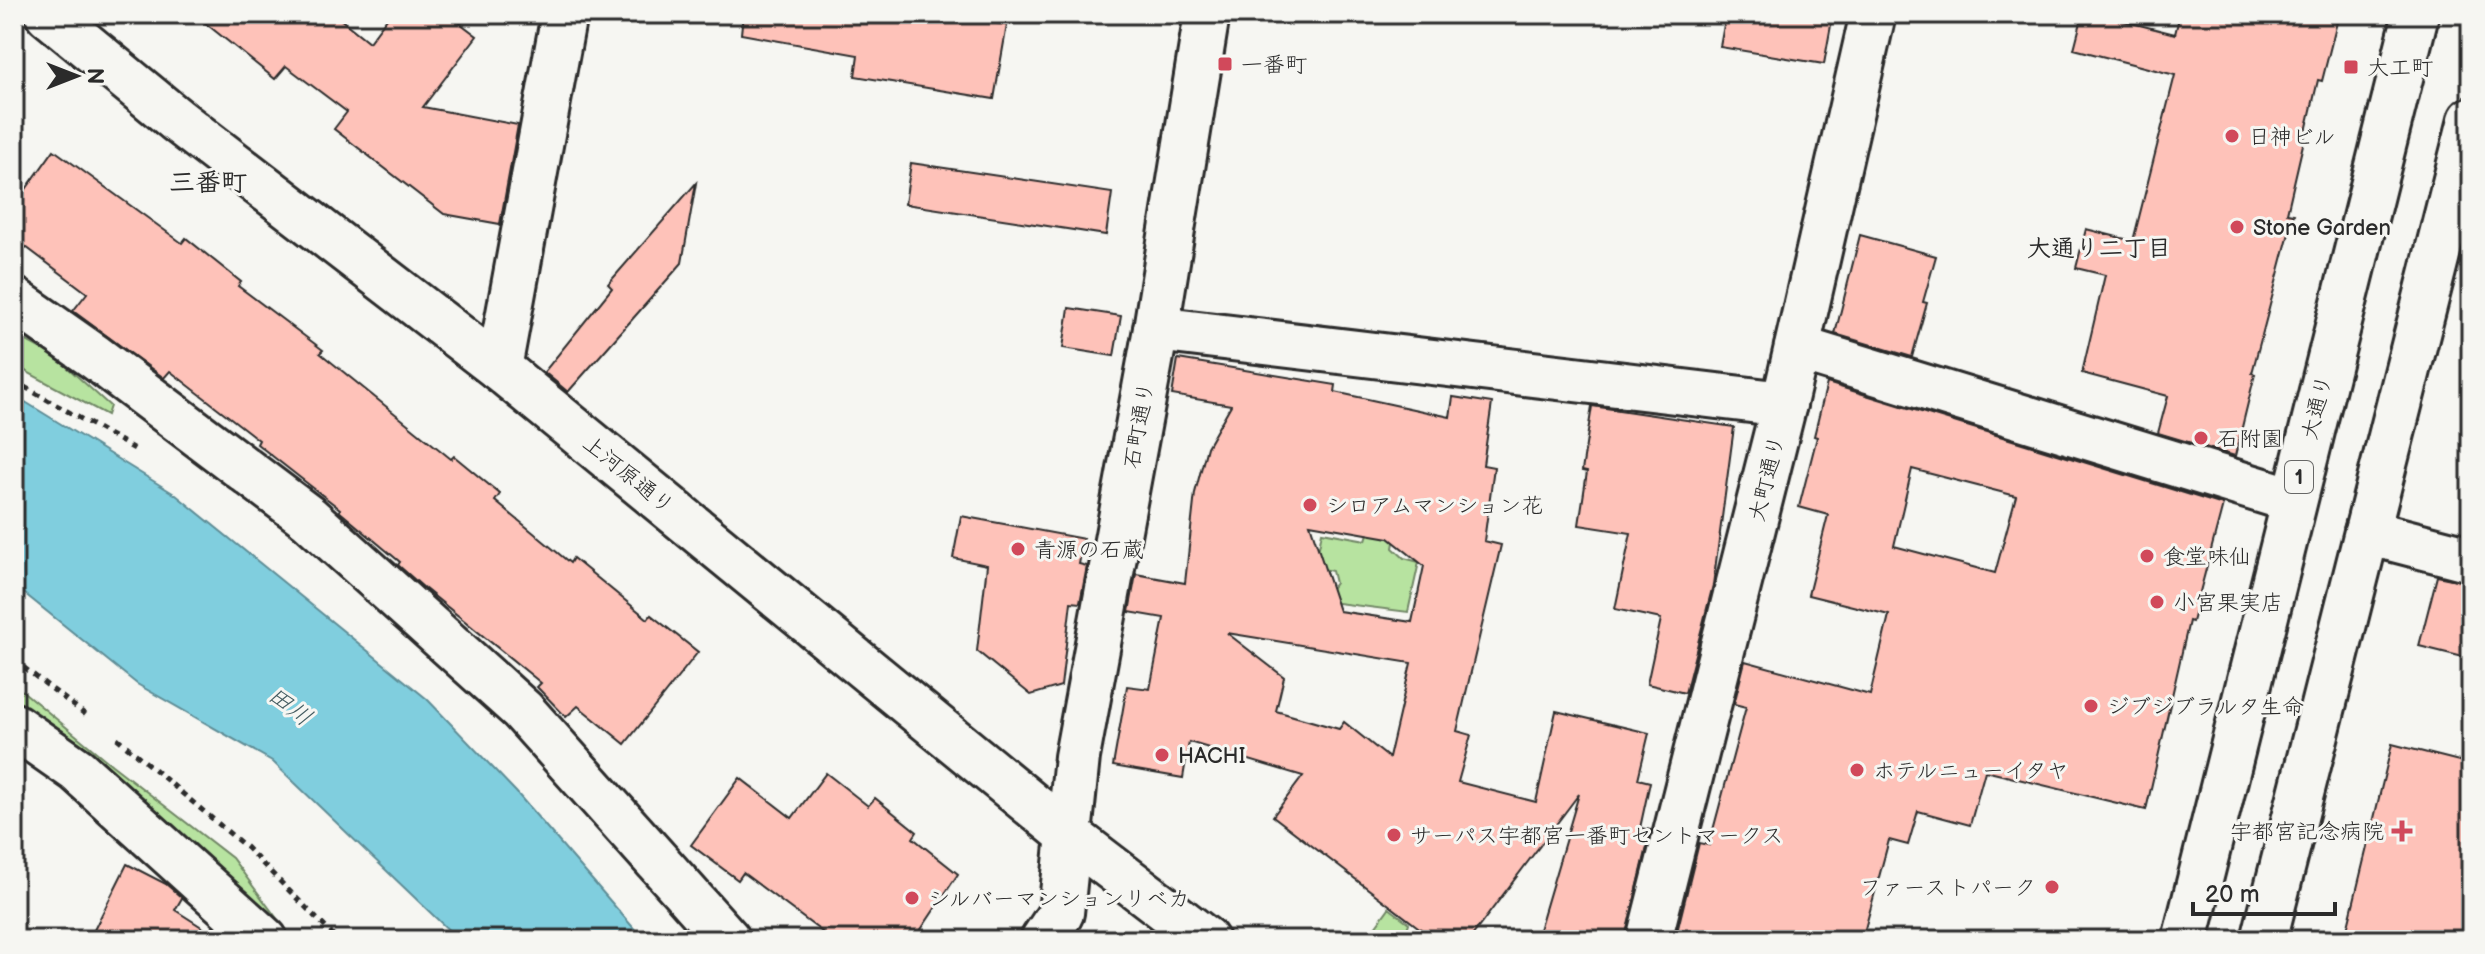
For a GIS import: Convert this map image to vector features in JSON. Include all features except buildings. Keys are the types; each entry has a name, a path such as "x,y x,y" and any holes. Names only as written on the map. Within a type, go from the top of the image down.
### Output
{"street":[{"name":"上河原通り","path":"48,14 178,121 499,368 1070,836 1206,940"},
{"path":"499,368 564,14"},
{"name":"石町通り","path":"1043,940 1061,913 1077,757 1156,329 1207,14"},
{"name":"大町通り","path":"1649,940 1784,404 1873,14"},
{"name":"大通り","path":"2185,940 2416,14"},
{"path":"2264,940 2471,120"},
{"path":"14,300 309,518 522,710 728,940"},
{"path":"1156,329 1784,404"},
{"path":"1797,348 2293,500"},
{"path":"2367,532 2471,559"},
{"path":"14,726 77,770 265,940"}],"path":[{"path":"14,381 150,460"},
{"path":"14,660 90,718"},
{"path":"115,737 247,848 338,940"}],"green space":[{"path":"14,334 56,357 110,406 107,415 14,365"},
{"path":"1370,527 1396,531 1393,548 1404,558 1419,562 1408,612 1306,599 1327,594 1335,583 1332,571 1315,567 1322,532 1366,540"},
{"path":"14,684 232,858 293,940 269,940 14,720"},
{"path":"1389,908 1409,923 1409,935 1406,940 1370,940 1367,938"}],"water":[{"name":"田川","path":"14,395 176,495 427,699 516,792 644,940 459,940 272,761 137,684 14,585"}],"place":[{"name":"一番町","path":"1225,64"},
{"name":"大工町","path":"2351,67"},
{"name":"日神ビル","path":"2232,136"},
{"name":"Stone Garden","path":"2237,227"},
{"name":"石附園","path":"2201,438"},
{"name":"シロアムマンション花","path":"1310,505"},
{"name":"青源の石蔵","path":"1018,549"},
{"name":"食堂味仙","path":"2147,556"},
{"name":"小宮果実店","path":"2157,602"},
{"name":"ジブジブラルタ生命","path":"2091,706"},
{"name":"HACHI","path":"1162,755"},
{"name":"ホテルニューイタヤ","path":"1857,770"},
{"name":"宇都宮記念病院","path":"2402,831"},
{"name":"サーパス宇都宮一番町セントマークス","path":"1394,835"},
{"name":"ファーストパーク","path":"2052,887"},
{"name":"シルバーマンションリベカ","path":"912,898"}],"district":[{"name":"三番町","path":"208,182"},
{"name":"大通り二丁目","path":"2099,248"}]}
